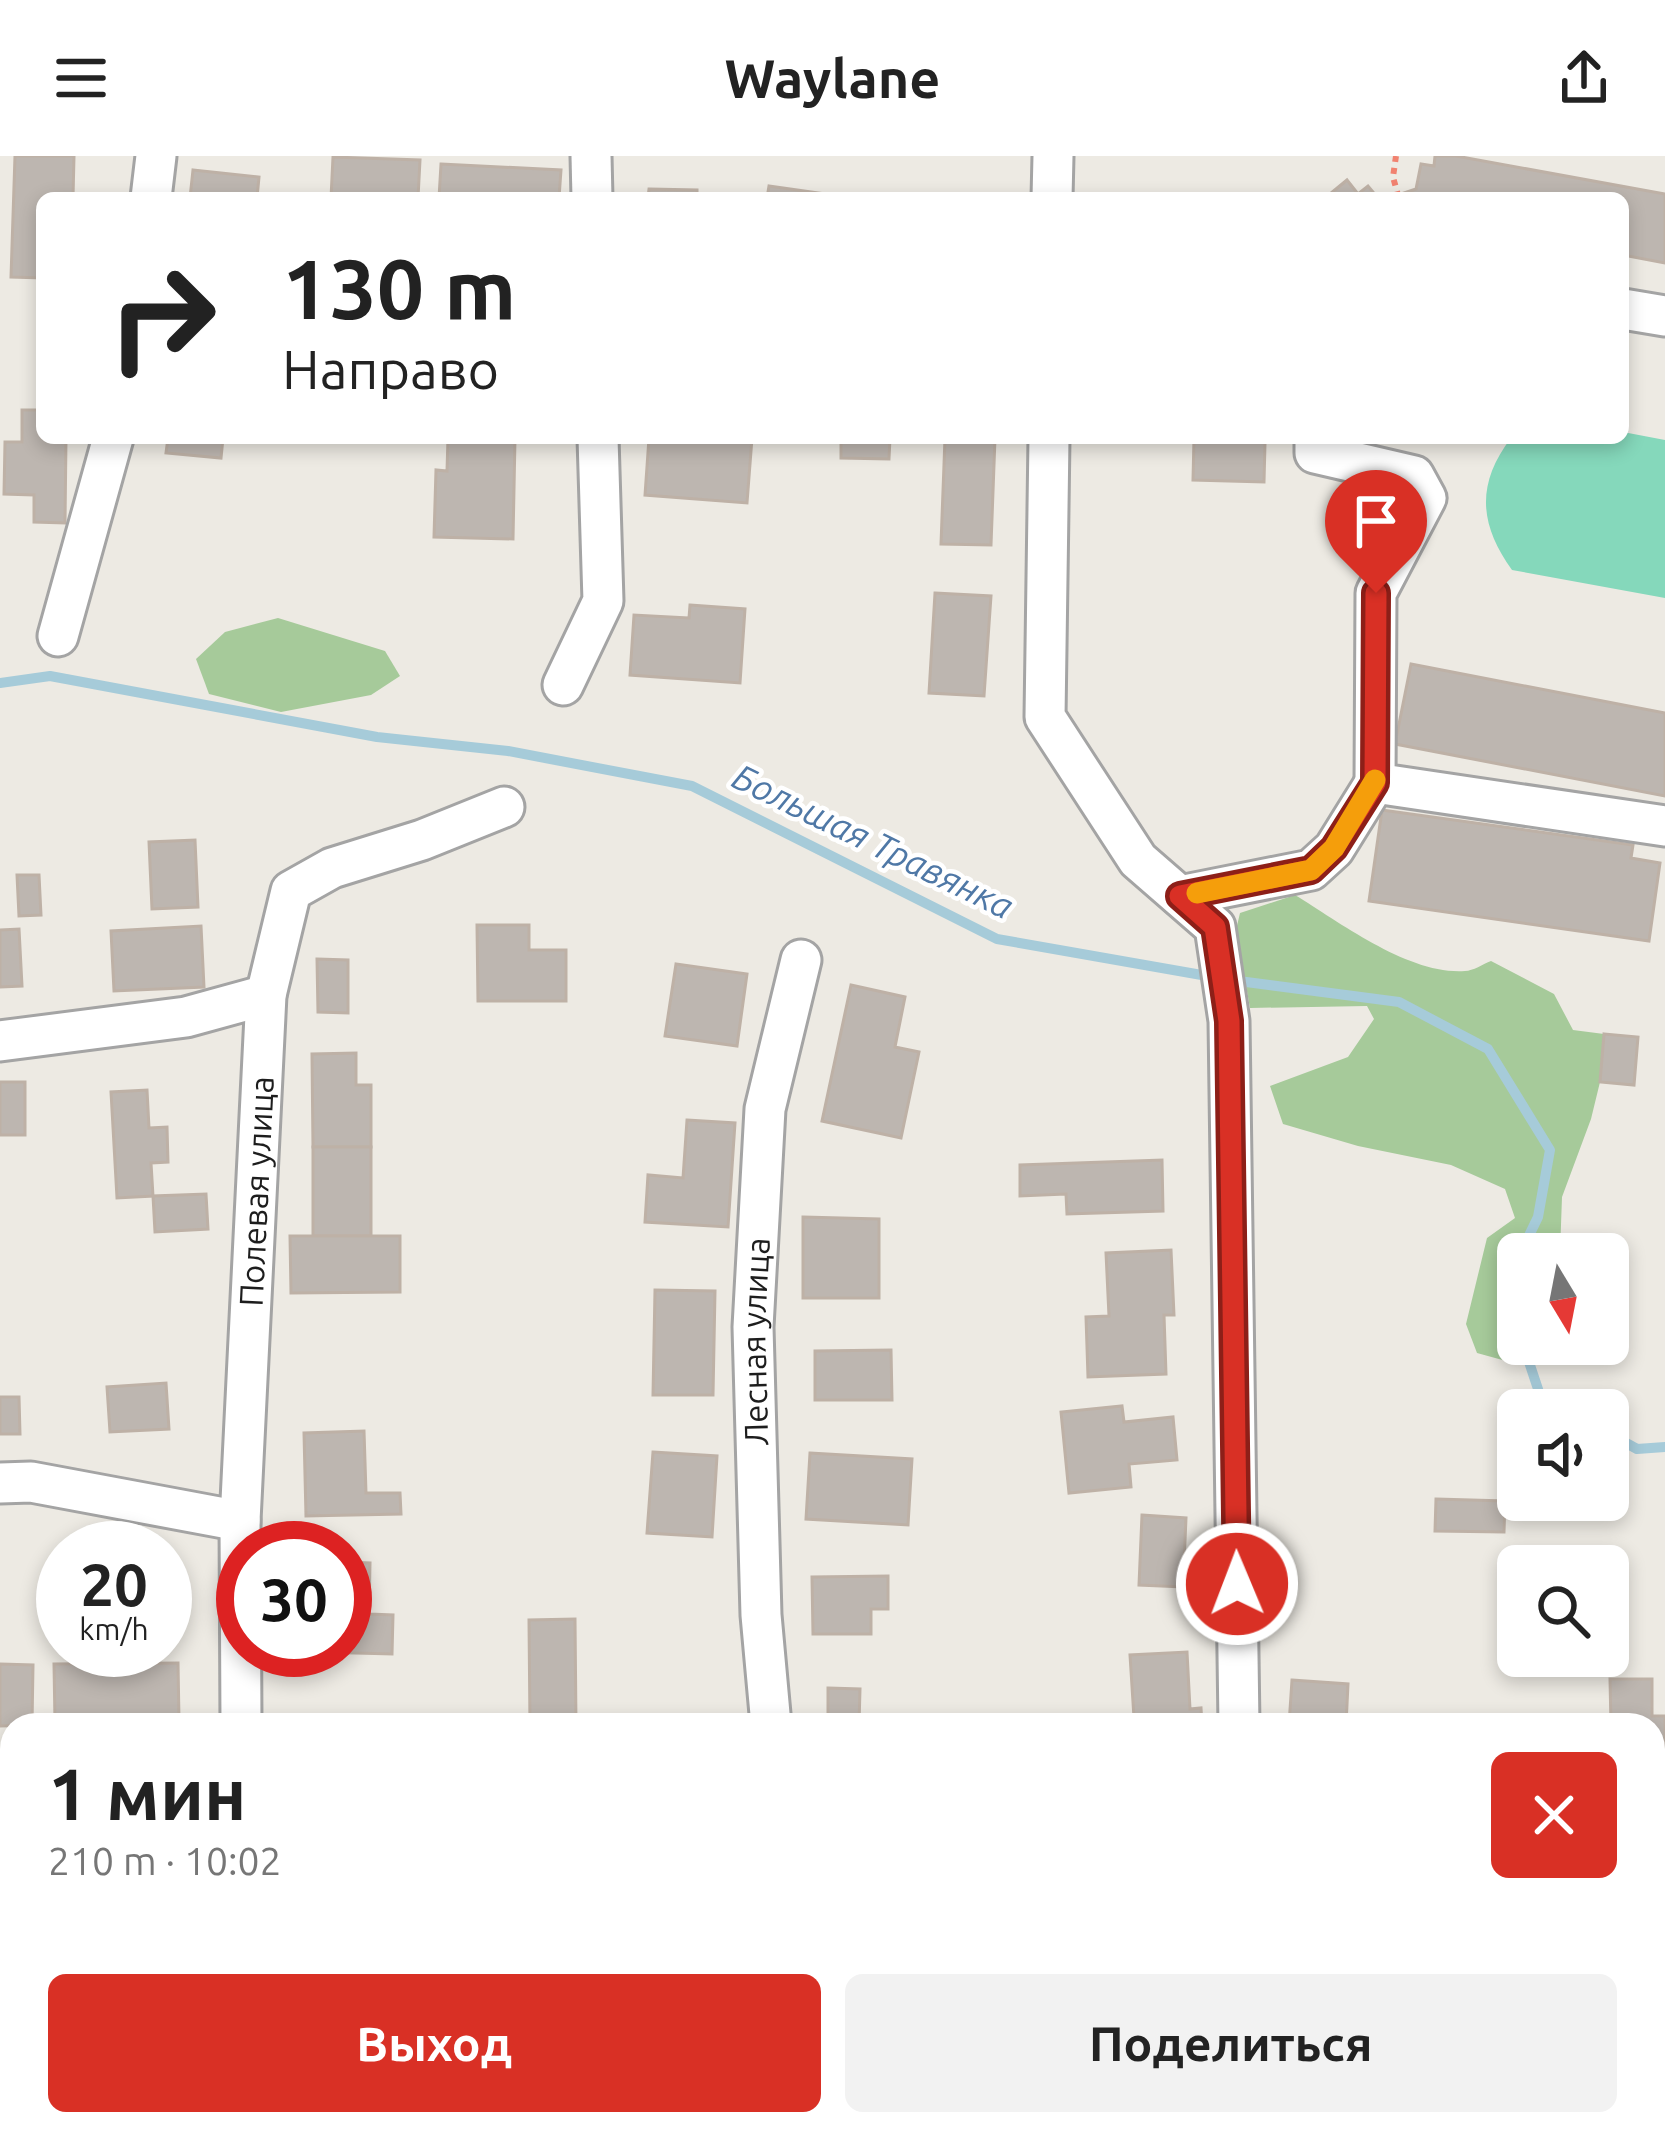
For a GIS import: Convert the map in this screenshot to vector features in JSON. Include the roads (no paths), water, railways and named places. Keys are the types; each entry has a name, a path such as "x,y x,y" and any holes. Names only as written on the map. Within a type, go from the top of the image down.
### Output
{"street":[{"path":"152,192 156,156"},
{"path":"591,156 592,192"},
{"path":"1052,192 1053,156"},
{"path":"1629,310 1665,316"},
{"path":"58,636 111,444"},
{"path":"563,685 602,601 598,444"},
{"path":"1049,444 1045,717 1138,860 1215,927 1220,958 1229,1021 1238,1713"},
{"path":"1180,896 1311,870 1334,848 1375,783 1376,593 1426,498 1414,476 1315,453 1315,444"},
{"path":"1375,783 1665,826"},
{"name":"Полевая улица","path":"240,1521 266,994 291,891 332,868 422,840 504,806"},
{"name":"Лесная улица","path":"770,1713 761,1615 753,1327 765,1109 801,960"},
{"path":"0,1041 186,1017 266,994"},
{"path":"0,1483 31,1481 235,1521"},
{"name":"Полевая улица","path":"241,1677 241,1713"}],"waterway":[{"name":"Большая Травянка","path":"0,683 50,676 377,737 508,751 692,786 997,939 1213,977"},
{"name":"Большая Травянка","path":"1231,980 1399,1002 1488,1049 1550,1150 1538,1217 1530,1233"},
{"name":"Большая Травянка","path":"1530,1365 1538,1389"},
{"name":"Большая Травянка","path":"1629,1445 1637,1449 1665,1447"}]}
